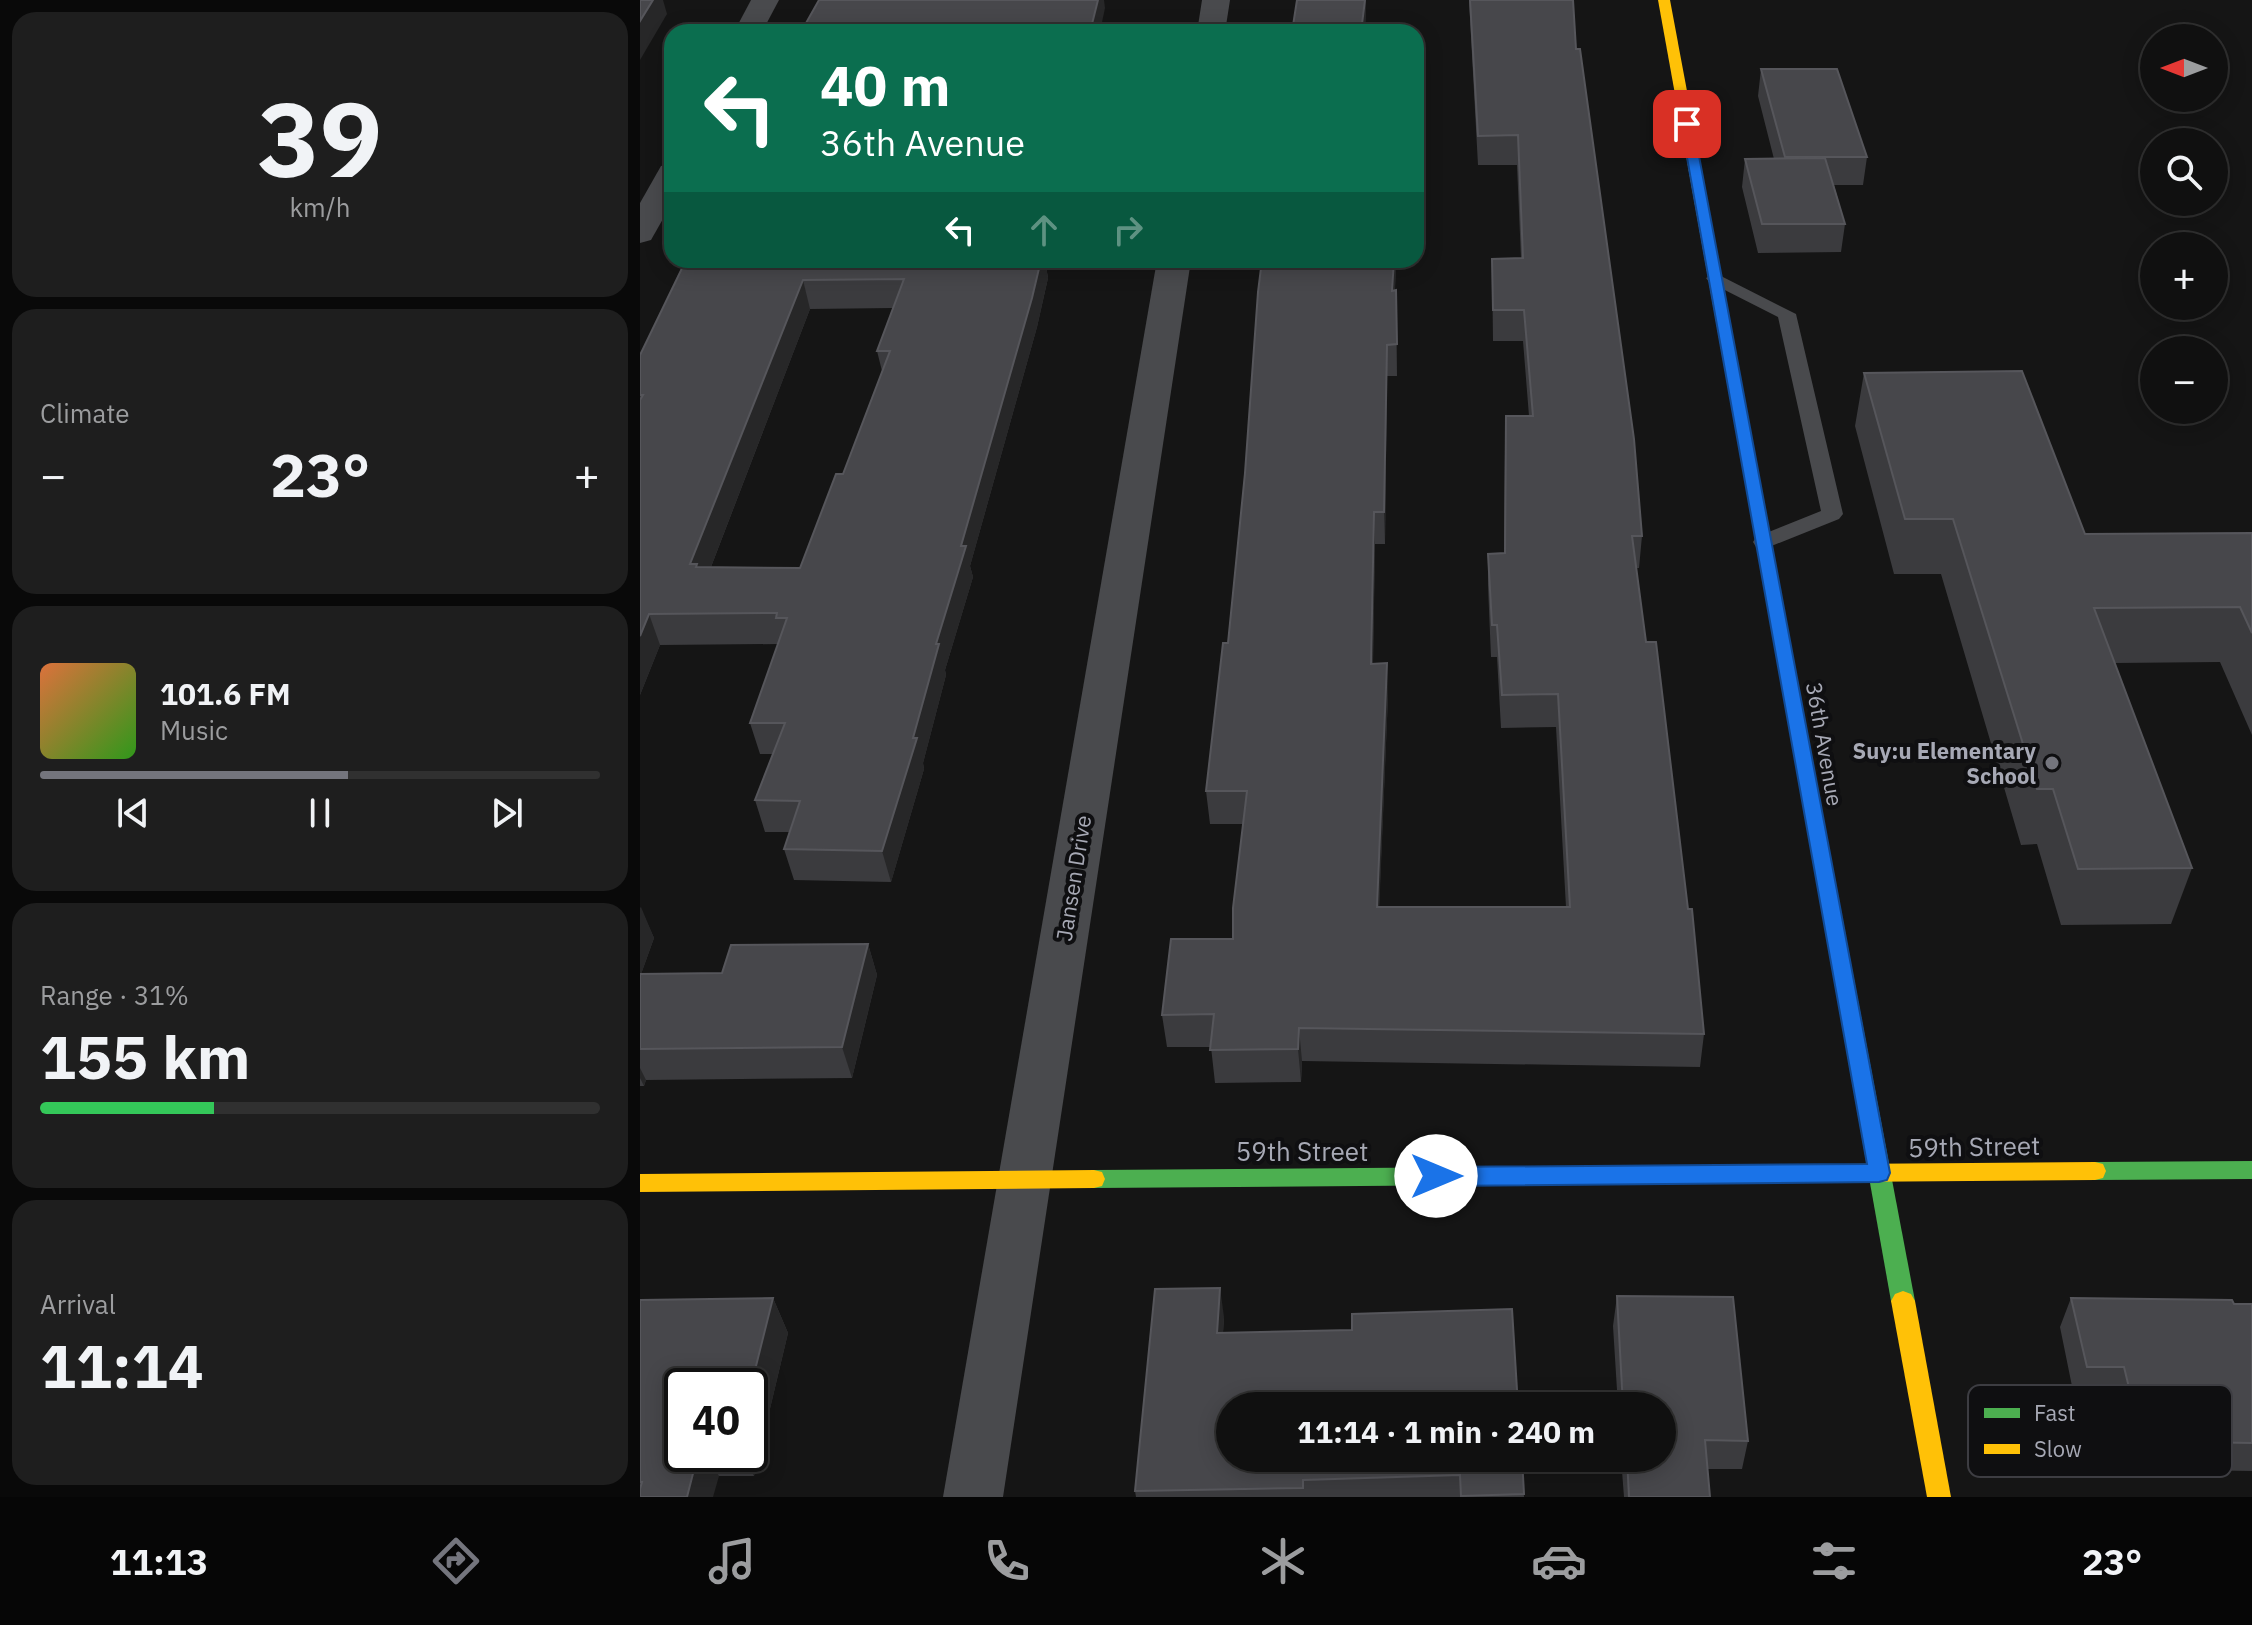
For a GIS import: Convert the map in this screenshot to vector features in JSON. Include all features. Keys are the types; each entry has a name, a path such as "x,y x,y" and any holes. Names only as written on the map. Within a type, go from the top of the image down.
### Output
{"street":[{"path":"752,24 765,0"},
{"path":"1212,24 1216,0"},
{"name":"36th Avenue","path":"1664,0 1939,1497"},
{"path":"640,233 664,188"},
{"name":"Jansen Drive","path":"973,1497 1173,268"},
{"name":"59th Street","path":"640,1183 2252,1170"}],"lane":[{"path":"1715,278 1787,314 1832,514 1764,542"}],"building":[{"path":"640,0 653,0 640,21"},
{"path":"819,0 1098,0 1092,24 806,24"},
{"path":"1297,0 1365,0 1362,24 1293,24"},
{"path":"1470,0 1573,0 1576,49 1580,49 1634,439 1642,536 1632,536 1646,642 1656,642 1688,909 1692,909 1704,1034 1299,1028 1298,1049 1210,1050 1214,1014 1162,1015 1171,939 1233,939 1233,908 1247,791 1206,791 1223,643 1228,643 1261,268 1393,268 1392,291 1396,290 1397,344 1387,345 1384,512 1374,512 1371,664 1387,663 1377,907 1570,907 1558,694 1502,695 1497,625 1492,625 1488,554 1505,553 1506,416 1533,416 1524,310 1493,310 1492,259 1523,258 1518,135 1478,136"},
{"path":"1761,69 1837,69 1867,157 1785,157"},
{"path":"1825,158 1845,224 1762,224 1745,159"},
{"path":"682,268 1039,268 961,546 966,546 936,644 939,644 913,738 917,738 882,851 784,849 800,801 755,800 785,723 750,723 787,618 776,618 777,613 649,614 640,636 640,400 643,395 640,395 640,355","holes":["904,279 877,351 890,351 843,474 836,474 800,568 696,567 697,564 690,564 803,280"]},
{"path":"2022,371 2085,534 2252,533 2252,633 2240,607 2094,608 2192,868 2078,869 2053,789 2037,789 1953,519 1905,519 1864,373"},
{"path":"868,944 842,1047 640,1049 640,974 722,973 731,945"},
{"path":"1220,1288 1217,1333 1352,1330 1352,1314 1512,1309 1517,1392 1216,1392 1216,1472 1523,1472 1524,1494 1461,1496 1460,1475 1303,1480 1303,1488 1135,1491 1155,1289"},
{"path":"1617,1296 1733,1297 1748,1441 1705,1440 1710,1497 1629,1497 1628,1472 1676,1472 1676,1392 1622,1392"},
{"path":"773,1298 756,1368 664,1368 664,1472 693,1472 687,1497 640,1497 640,1300"},
{"path":"2071,1298 2232,1300 2234,1304 2252,1304 2252,1443 2232,1443 2232,1385 2128,1385 2124,1367 2087,1367"}],"traffic: fast":[{"path":"1778,621 1903,1301"},
{"path":"2095,1171 2252,1170"},
{"path":"1094,1179 1483,1176"}],"traffic: slow":[{"path":"1664,0 1778,621"},
{"path":"1483,1176 2095,1171"},
{"path":"640,1183 1094,1179"},
{"path":"1903,1301 1939,1497"}],"place":[{"name":"Suy:u Elementary School","path":"2052,763"}],"route":[{"path":"1436,1176 1879,1173 1687,124"}]}
